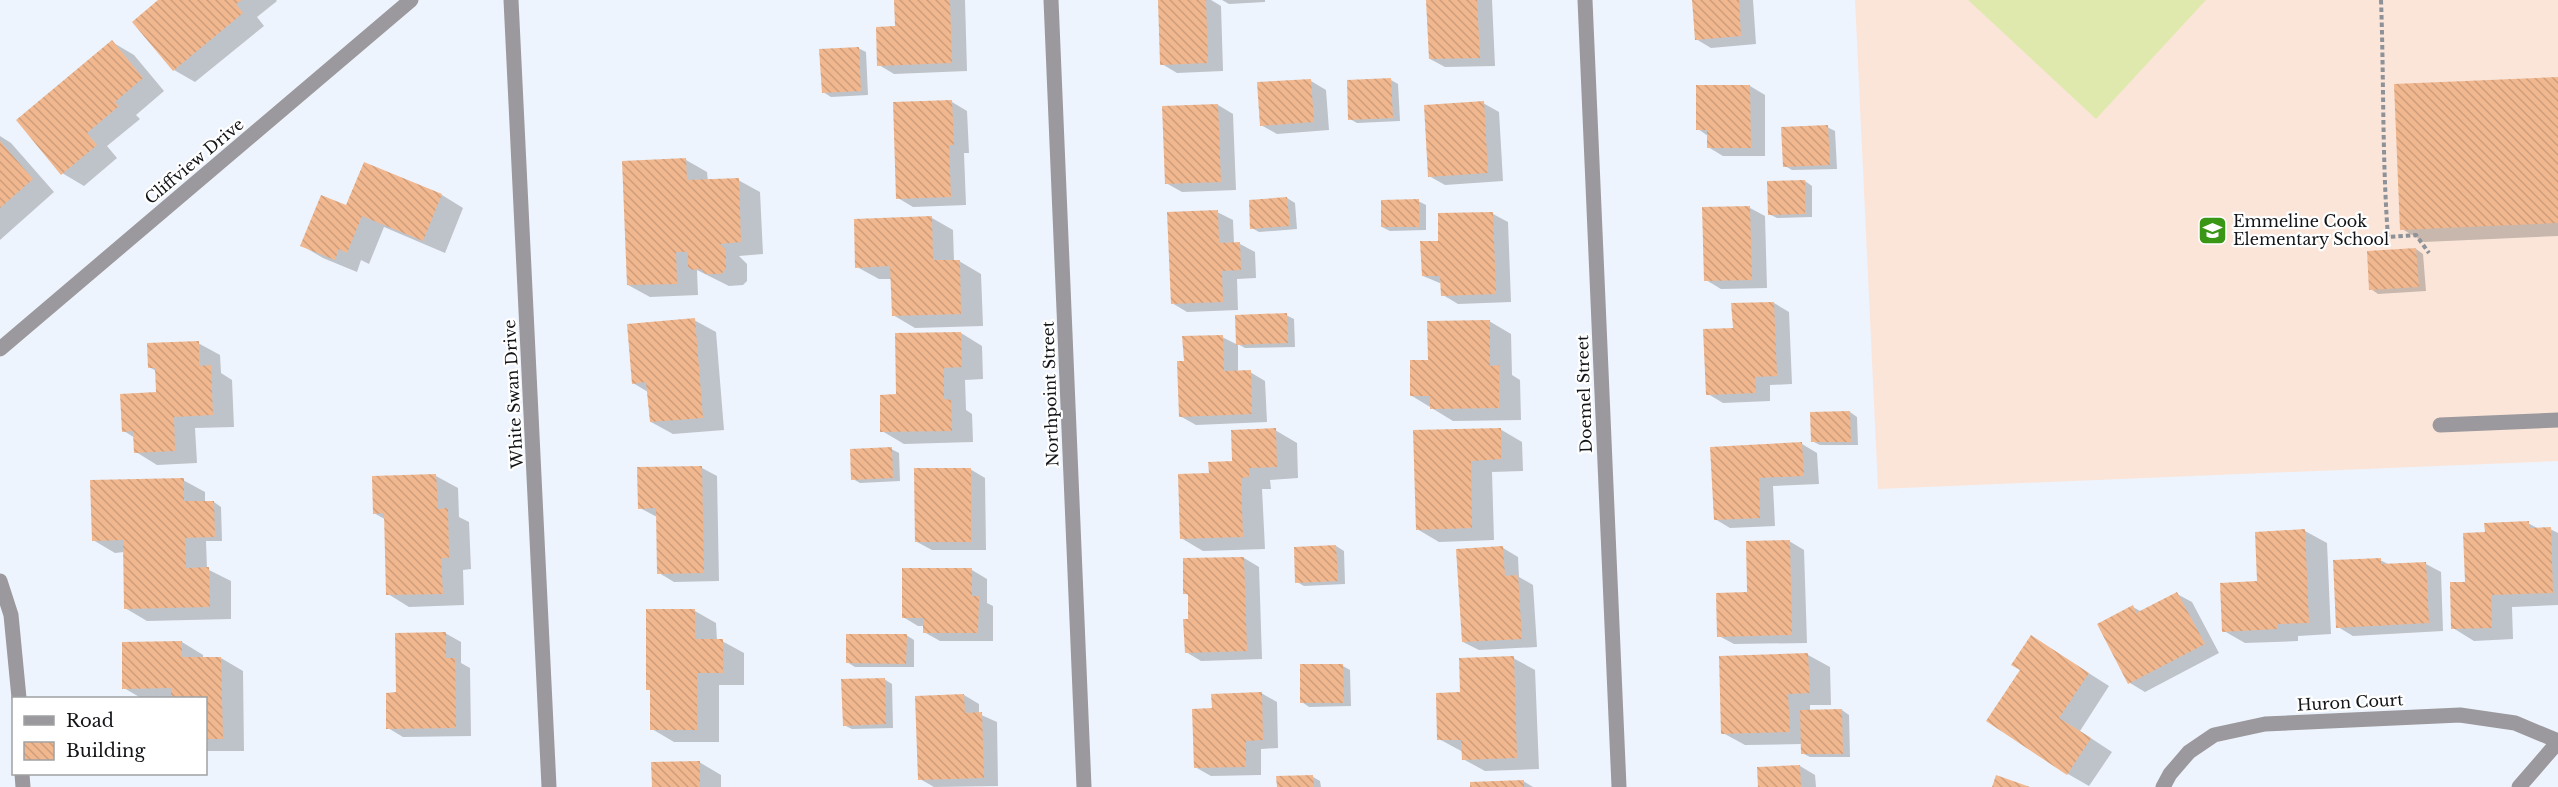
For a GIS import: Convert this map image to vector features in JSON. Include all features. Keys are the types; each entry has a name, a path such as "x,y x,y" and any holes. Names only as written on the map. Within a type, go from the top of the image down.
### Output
{"street":[{"name":"Cliffview Drive","path":"0,349 411,0"},
{"name":"White Swan Drive","path":"511,0 549,787"},
{"name":"Northpoint Street","path":"1051,0 1084,787"},
{"name":"Doemel Street","path":"1585,0 1619,787"},
{"path":"2440,425 2558,420"},
{"path":"0,581 11,615 19,697"},
{"name":"Huron Court","path":"2163,787 2170,774 2189,752 2214,735 2265,724 2460,715 2515,723 2558,742 2519,787"}],"path":[{"path":"2381,0 2384,84 2383,176 2388,237 2416,235 2429,253"}],"shaded area":[{"name":"Emmeline Cook Elementary School","path":"1855,0 2558,0 2558,461 1878,489"}],"green space":[{"path":"1968,0 2206,0 2096,119"}],"building":[{"path":"158,0 242,0 236,4 243,13 173,71 132,22"},
{"path":"894,0 950,0 952,63 877,66 876,27 895,26"},
{"path":"1158,0 1206,0 1208,63 1160,65"},
{"path":"1426,0 1477,0 1480,58 1429,59"},
{"path":"1692,0 1739,0 1741,36 1695,40"},
{"path":"112,40 143,78 115,102 119,106 87,133 97,145 61,175 16,120"},
{"path":"859,47 861,91 822,93 819,49"},
{"path":"2558,77 2558,223 2400,230 2394,84"},
{"path":"1391,78 1393,118 1348,120 1347,80"},
{"path":"1311,79 1314,122 1260,126 1257,82"},
{"path":"1696,85 1750,85 1751,148 1707,148 1707,130 1696,130"},
{"path":"952,100 954,145 949,145 951,197 896,199 893,102"},
{"path":"1484,101 1488,173 1428,177 1424,105"},
{"path":"1218,104 1221,182 1165,184 1162,106"},
{"path":"1828,125 1830,165 1783,167 1781,127"},
{"path":"0,141 33,179 0,208"},
{"path":"686,158 687,180 739,178 741,242 720,244 726,250 726,269 721,274 706,274 701,269 693,270 688,267 688,252 676,252 677,284 627,285 622,161"},
{"path":"364,162 442,194 423,241 362,216 347,253 339,249 335,260 300,246 321,195 346,205"},
{"path":"1805,180 1805,214 1768,215 1767,181"},
{"path":"1287,197 1290,226 1250,229 1249,200"},
{"path":"1419,199 1419,227 1381,227 1381,200"},
{"path":"1750,206 1752,280 1704,281 1702,207"},
{"path":"1218,210 1219,243 1240,242 1241,270 1222,271 1223,302 1171,304 1167,212"},
{"path":"1493,212 1496,294 1441,296 1440,276 1422,276 1420,241 1438,241 1438,213"},
{"path":"932,216 933,260 960,260 961,314 892,316 890,266 855,268 854,219"},
{"path":"2416,248 2419,287 2369,290 2367,251"},
{"path":"1774,302 1777,376 1755,377 1756,393 1706,395 1703,329 1733,328 1731,303"},
{"path":"1287,313 1288,343 1236,345 1235,315"},
{"path":"695,318 703,418 650,422 646,382 632,384 627,324"},
{"path":"1490,320 1490,366 1499,365 1499,408 1430,409 1430,396 1410,396 1410,360 1428,360 1427,321"},
{"path":"961,332 962,367 944,368 944,399 951,400 952,431 880,432 880,395 896,394 895,333"},
{"path":"1223,335 1224,371 1251,370 1252,414 1179,417 1177,361 1184,361 1182,336"},
{"path":"199,341 199,366 211,365 213,415 174,417 175,451 134,453 133,431 122,432 120,394 156,392 155,368 148,368 147,343"},
{"path":"1850,411 1851,442 1811,442 1810,412"},
{"path":"1276,428 1277,467 1249,468 1249,477 1241,478 1243,537 1180,539 1178,474 1209,473 1208,462 1232,461 1231,430"},
{"path":"1501,428 1501,459 1471,461 1472,528 1416,530 1413,430"},
{"path":"1802,442 1804,476 1759,478 1760,518 1714,520 1710,447"},
{"path":"892,447 893,478 851,480 850,449"},
{"path":"702,466 704,573 657,574 656,508 638,509 637,467"},
{"path":"914,468 971,468 971,542 915,542"},
{"path":"436,474 438,509 448,508 449,558 441,558 443,594 386,595 384,513 373,514 372,476"},
{"path":"184,478 184,501 214,501 215,537 185,538 186,568 209,567 210,607 124,609 123,540 92,541 90,480"},
{"path":"2529,521 2529,528 2551,527 2553,593 2491,595 2492,628 2451,629 2450,582 2465,582 2463,533 2485,532 2484,523"},
{"path":"2305,529 2309,623 2277,624 2277,629 2222,632 2220,583 2257,581 2255,532"},
{"path":"1790,540 1792,635 1717,637 1716,593 1747,592 1746,541"},
{"path":"1336,545 1338,581 1295,583 1294,547"},
{"path":"1503,546 1505,576 1518,575 1522,639 1462,642 1456,549"},
{"path":"1244,557 1247,651 1185,653 1183,619 1188,619 1188,594 1183,594 1183,558"},
{"path":"2381,558 2381,564 2426,562 2429,623 2336,628 2333,560"},
{"path":"902,568 972,568 972,596 979,596 978,633 923,633 923,618 902,618"},
{"path":"2177,592 2205,644 2128,684 2097,624 2133,605 2136,613"},
{"path":"646,609 695,609 695,639 723,639 723,673 697,673 697,730 650,730 650,690 646,690"},
{"path":"446,632 446,658 455,658 456,728 386,729 386,693 396,692 395,633"},
{"path":"846,634 907,634 906,664 846,663"},
{"path":"2031,635 2089,673 2059,718 2091,738 2067,775 1986,721 2020,670 2011,665"},
{"path":"182,641 182,657 221,657 223,739 207,739 207,697 171,697 171,688 122,689 122,642"},
{"path":"1808,653 1810,693 1788,694 1790,732 1721,734 1719,656"},
{"path":"1514,656 1517,758 1462,760 1461,740 1437,740 1436,693 1460,692 1459,658"},
{"path":"1300,664 1343,664 1344,703 1300,703"},
{"path":"885,678 886,724 843,726 841,679"},
{"path":"1262,692 1263,740 1246,741 1246,767 1194,768 1192,709 1212,708 1211,694"},
{"path":"964,694 965,713 982,712 984,778 918,780 915,696"},
{"path":"1842,709 1843,754 1801,754 1800,710"},
{"path":"700,761 700,787 652,787 651,762"},
{"path":"1800,765 1801,787 1758,787 1757,767"},
{"path":"1313,775 1314,787 1277,787 1276,776"},
{"path":"1996,775 2030,787 1992,787"},
{"path":"1524,780 1524,787 1470,787 1470,782"}],"place":[{"name":"Emmeline Cook Elementary School","path":"2212,230"}]}
